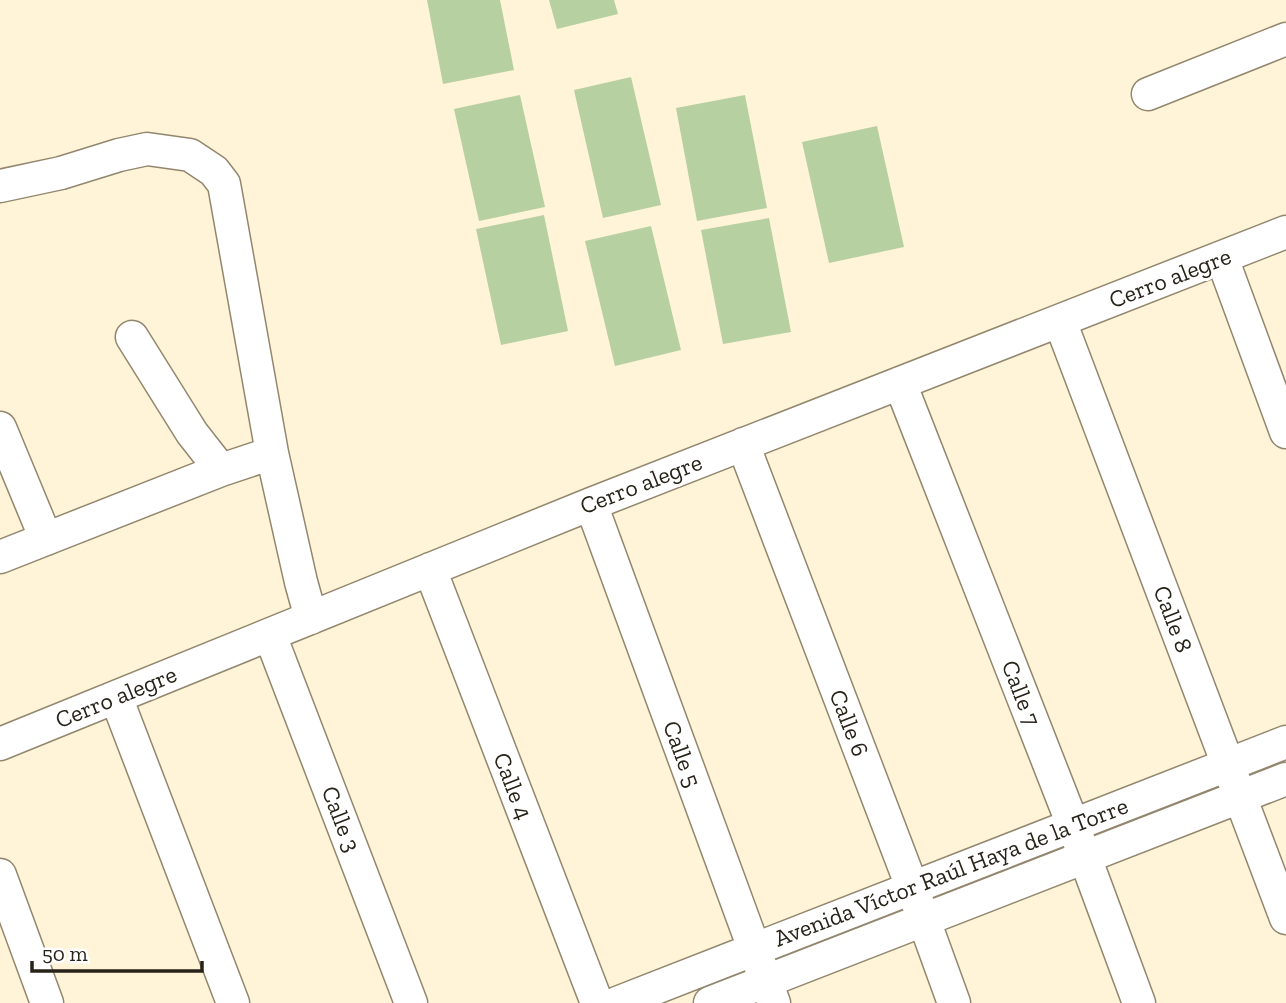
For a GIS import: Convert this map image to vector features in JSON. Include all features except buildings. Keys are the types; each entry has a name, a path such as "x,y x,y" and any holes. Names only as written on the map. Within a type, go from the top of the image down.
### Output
{"street":[{"path":"1148,93 1286,39"},
{"path":"0,186 61,173 147,149 190,155 214,171 224,184 272,453 311,618"},
{"name":"Cerro alegre","path":"0,744 591,504 1286,232"},
{"path":"1222,258 1286,432"},
{"name":"Calle 8","path":"1060,321 1286,918"},
{"path":"132,337 192,433 220,470"},
{"name":"Calle 7","path":"900,383 1073,825 1139,1003"},
{"path":"0,428 46,539"},
{"name":"Calle 6","path":"743,444 954,1003"},
{"path":"0,556 220,470 272,453"},
{"name":"Calle 5","path":"591,504 770,992"},
{"name":"Calle 4","path":"430,569 597,1003"},
{"name":"Calle 3","path":"270,635 411,1003"},
{"path":"116,697 233,1003"},
{"name":"Avenida Víctor Raúl Haya de la Torre","path":"617,1003 1286,742"},
{"name":"Avenida Víctor Raúl Haya de la Torre","path":"710,1003 770,992 924,919 1286,779"},
{"path":"0,875 47,1003"}],"green space":[{"path":"427,0 500,0 514,70 443,84"},
{"path":"549,0 614,0 618,14 557,29"},
{"path":"631,77 661,205 603,218 574,90"},
{"path":"520,95 545,207 479,221 454,109"},
{"path":"745,95 767,208 697,221 676,108"},
{"path":"877,126 904,247 829,263 802,142"},
{"path":"544,215 568,331 501,345 476,229"},
{"path":"769,218 791,332 723,344 701,230"},
{"path":"651,226 681,350 615,366 585,241"}]}
